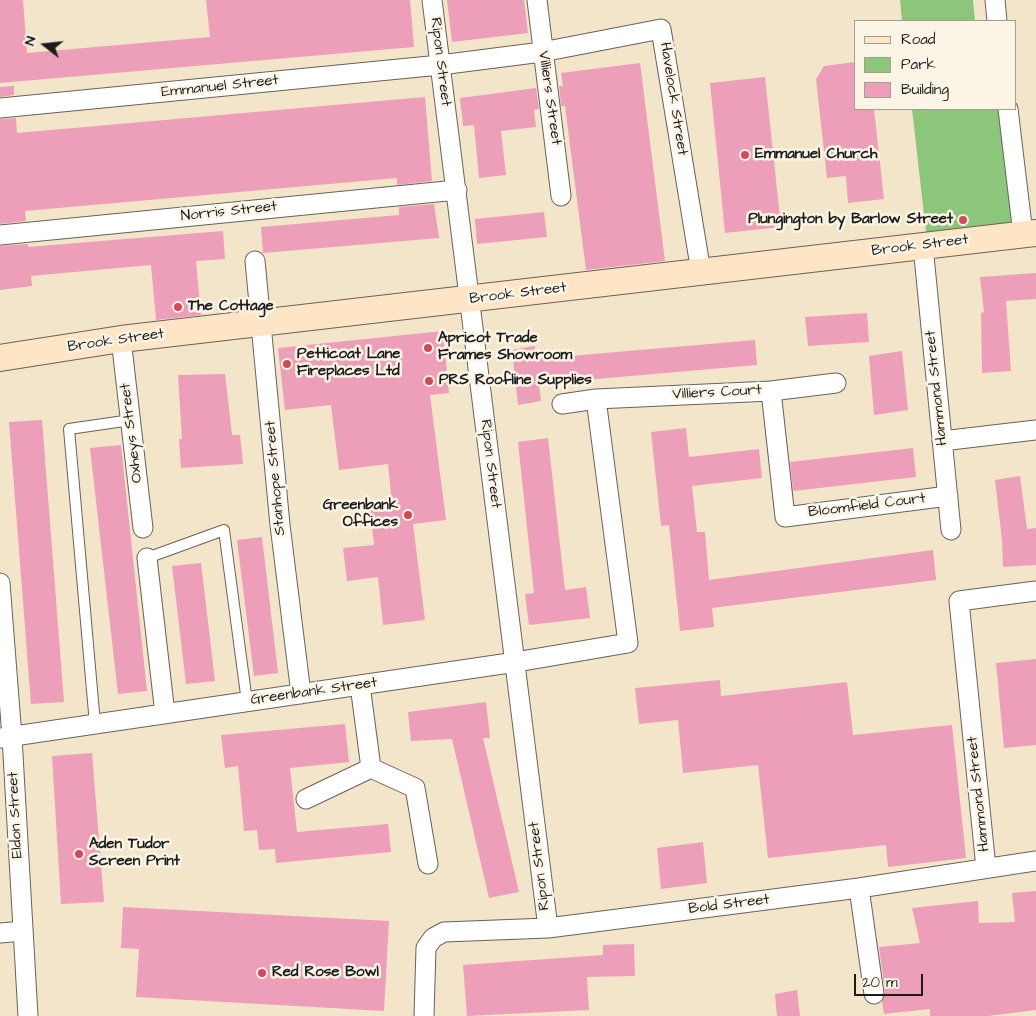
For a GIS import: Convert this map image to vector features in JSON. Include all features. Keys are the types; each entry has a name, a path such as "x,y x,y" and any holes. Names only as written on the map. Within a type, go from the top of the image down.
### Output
{"street":[{"name":"Ripon Street","path":"432,0 548,928"},
{"name":"Villiers Street","path":"537,0 561,196"},
{"path":"995,0 997,20"},
{"name":"Havelock Street","path":"440,65 542,52 661,29 701,272"},
{"name":"Emmanuel Street","path":"0,108 440,65"},
{"path":"1008,110 1029,234"},
{"name":"Norris Street","path":"0,235 457,190"},
{"name":"Brook Street","path":"0,358 121,339 1029,234"},
{"name":"Hammond Street","path":"923,246 951,530"},
{"name":"Stanhope Street","path":"255,261 280,525 301,694"},
{"name":"Oxheys Street","path":"121,339 143,528"},
{"path":"771,391 836,383"},
{"name":"Villiers Court","path":"562,404 596,399 771,391 785,517"},
{"name":"Greenbank Street","path":"6,737 360,686 628,643 596,399"},
{"path":"942,442 1036,430"},
{"name":"Bloomfield Court","path":"785,517 948,496"},
{"path":"147,558 165,714"},
{"name":"Eldon Street","path":"0,583 6,737 28,1016"},
{"name":"Hammond Street","path":"986,868 959,601 1036,592"},
{"path":"360,686 371,768"},
{"path":"306,799 371,768 415,788 428,864"},
{"name":"Bold Street","path":"424,1016 426,948 433,938 444,932 548,928 859,888 1036,861"},
{"path":"859,888 874,994"},
{"path":"0,933 22,931"}],"lane":[{"path":"95,724 69,429 131,420"},
{"path":"147,558 224,530 247,702"}],"green space":[{"path":"900,0 973,0 975,20 902,20"},
{"path":"912,110 1003,110 1017,231 927,241"}],"building":[{"path":"0,0 23,0 27,53 210,37 206,0 410,0 414,47 0,83"},
{"path":"447,0 524,0 528,33 452,42"},
{"path":"854,62 854,110 874,110 884,199 848,203 846,176 827,178 816,79 824,66"},
{"path":"640,63 665,261 586,270 565,106 561,106 559,86 563,86 561,73"},
{"name":"Emmanuel Church","path":"765,77 781,227 725,233 710,83"},
{"path":"14,86 14,95 0,97 0,87"},
{"path":"536,88 539,109 534,110 536,127 501,131 506,175 479,178 474,125 463,126 460,98"},
{"path":"425,97 432,181 397,185 397,178 25,211 26,221 0,224 0,119 16,118 17,133"},
{"path":"434,204 439,238 263,253 261,227 399,215 399,207"},
{"path":"544,212 547,237 477,244 475,219"},
{"path":"223,231 225,259 196,261 201,315 156,320 151,265 31,276 32,286 0,290 0,246 28,244 28,247"},
{"path":"1036,273 1036,299 1006,301 1011,371 982,373 981,313 984,312 980,277"},
{"path":"867,313 869,342 808,346 805,317"},
{"path":"443,331 449,393 430,395 446,520 413,524 425,620 383,625 378,577 347,581 343,548 374,545 370,506 392,504 388,464 339,470 331,405 285,410 278,348"},
{"path":"755,340 757,365 539,384 541,401 518,405 512,350 535,346 536,359"},
{"path":"902,351 908,410 874,415 869,356"},
{"path":"225,374 232,435 240,435 243,464 181,468 179,439 182,439 178,375"},
{"path":"42,420 64,702 31,704 9,422"},
{"path":"686,428 689,457 759,449 762,478 692,486 697,532 705,532 709,580 933,550 936,580 712,608 714,627 680,631 669,525 661,526 651,432"},
{"path":"548,438 565,590 586,587 590,618 529,625 525,594 534,593 518,442"},
{"path":"121,445 147,691 118,694 90,448"},
{"path":"913,448 916,477 793,491 790,462"},
{"path":"1020,476 1027,529 1036,528 1036,565 1003,567 995,480"},
{"path":"262,537 278,673 254,676 237,540"},
{"path":"201,563 215,681 186,684 172,566"},
{"path":"1036,659 1036,745 1004,748 996,663"},
{"path":"720,680 721,696 847,682 853,735 952,725 966,858 888,867 886,845 768,858 758,765 683,773 678,720 639,724 635,688"},
{"path":"486,702 490,738 483,738 519,892 489,898 452,739 411,741 408,712"},
{"path":"345,724 349,762 290,768 297,832 388,824 391,852 276,863 275,849 259,850 257,830 244,831 238,766 225,768 221,735"},
{"name":"Aden Tudor Screen Print","path":"92,753 104,902 61,904 52,756"},
{"path":"703,842 707,883 661,889 657,848"},
{"path":"1036,891 1036,1010 988,1016 930,1016 930,1009 884,1014 882,1001 885,992 879,947 920,943 912,908 978,901 979,923 1015,922 1012,893"},
{"name":"Red Rose Bowl","path":"123,907 389,921 384,1011 136,997 139,949 121,948"},
{"path":"634,944 635,976 587,977 589,1010 467,1016 463,965 603,955 603,945"},
{"path":"797,990 800,1016 777,1016 775,994"}],"place":[{"name":"Emmanuel Church","path":"745,155"},
{"name":"Plungington by Barlow Street","path":"963,220"},
{"name":"The Cottage","path":"178,307"},
{"name":"Apricot Trade Frames Showroom","path":"428,348"},
{"name":"Petticoat Lane Fireplaces Ltd","path":"287,364"},
{"name":"PRS Roofline Supplies","path":"429,381"},
{"name":"Greenbank Offices","path":"408,515"},
{"name":"Aden Tudor Screen Print","path":"79,854"},
{"name":"Red Rose Bowl","path":"262,973"}]}
